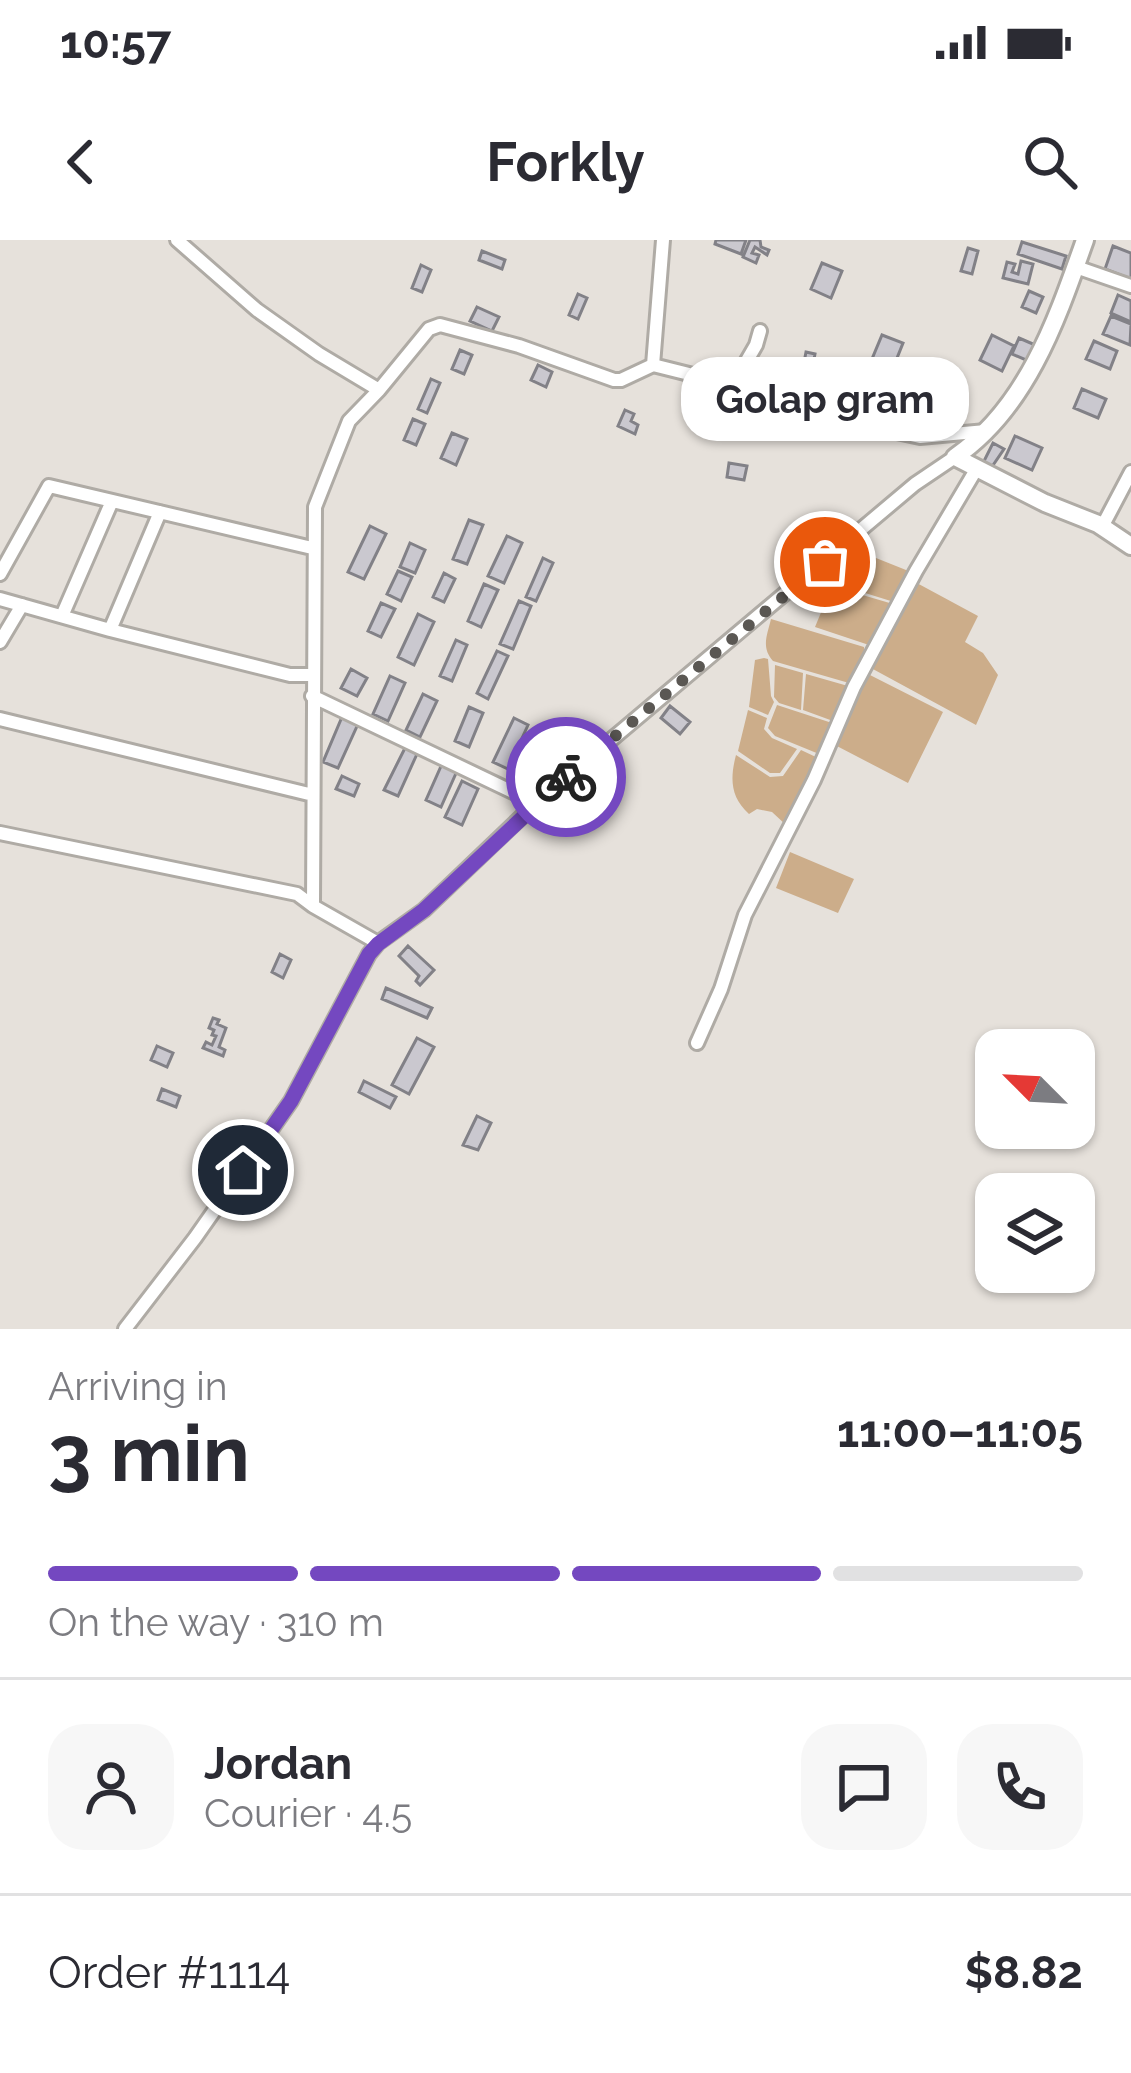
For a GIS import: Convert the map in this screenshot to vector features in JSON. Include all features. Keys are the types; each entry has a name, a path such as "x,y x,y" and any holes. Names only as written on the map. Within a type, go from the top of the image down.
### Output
{"street":[{"path":"177,240 257,310 379,390"},
{"path":"652,365 663,240"},
{"path":"125,1329 291,1101 369,954 424,910 536,803 915,484 979,441 1016,394 1046,344 1085,240"},
{"path":"1076,267 1131,286"},
{"path":"313,906 314,507 349,421 429,329 440,325 519,346 614,380 652,365 734,382 845,421 920,437 987,431"},
{"path":"734,382 760,331"},
{"path":"955,457 1102,527 1131,546"},
{"path":"697,1043 746,915 814,780 854,687 977,468"},
{"path":"1102,527 1131,472"},
{"path":"0,574 49,487 312,548"},
{"path":"62,616 112,501"},
{"path":"110,630 160,512"},
{"path":"0,599 290,675 313,675"},
{"path":"0,642 22,605"},
{"path":"312,696 536,803"},
{"path":"0,719 313,795"},
{"path":"0,833 297,894 378,944"}],"shaded area":[{"path":"856,550 911,572 894,602 833,583 838,569"},
{"path":"915,582 978,616 965,642 983,653 998,675 976,725 871,668"},
{"path":"832,586 893,604 872,646 815,627"},
{"path":"771,619 864,647 849,683 773,661 766,646"},
{"path":"768,659 774,702 768,715 749,707 755,660"},
{"path":"775,665 803,673 801,710 774,697"},
{"path":"866,673 943,712 908,783 833,744"},
{"path":"806,674 848,686 833,721 803,710"},
{"path":"777,705 832,723 819,754 775,736 768,728"},
{"path":"748,710 767,718 764,729 772,738 797,749 780,773 770,773 738,751"},
{"path":"801,750 818,758 786,825 772,812 757,809 749,814 733,787 736,755 770,777 783,776"},
{"path":"790,852 854,879 838,913 776,888"}],"building":[{"path":"716,240 746,240 741,254 715,244"},
{"path":"750,240 760,240 761,247 769,250 767,255 755,247 756,263 743,257"},
{"path":"1022,242 1066,256 1062,269 1018,254"},
{"path":"1113,246 1131,253 1131,279 1105,269"},
{"path":"968,248 978,251 972,274 961,271"},
{"path":"482,251 505,260 502,269 479,260"},
{"path":"1021,261 1033,264 1028,284 1003,278 1007,262 1015,264 1012,272 1018,274"},
{"path":"822,263 842,271 831,298 811,289"},
{"path":"421,265 431,270 422,292 412,288"},
{"path":"1029,291 1043,297 1036,313 1022,307"},
{"path":"578,294 587,298 578,319 569,315"},
{"path":"1118,295 1131,301 1131,322 1111,313"},
{"path":"477,307 499,317 492,331 470,321"},
{"path":"1111,316 1131,324 1130,345 1103,334"},
{"path":"882,335 903,343 893,368 872,359"},
{"path":"992,335 1014,346 1002,371 980,360"},
{"path":"1019,338 1040,347 1033,363 1012,354"},
{"path":"1094,341 1117,351 1110,369 1086,359"},
{"path":"460,350 472,355 464,374 452,369"},
{"path":"806,352 815,354 810,380 801,378"},
{"path":"538,365 552,372 546,387 531,380"},
{"path":"431,379 440,383 427,413 418,409"},
{"path":"708,384 730,392 724,407 702,398"},
{"path":"1082,389 1106,399 1098,418 1074,408"},
{"path":"929,394 949,402 943,417 923,409"},
{"path":"625,410 634,414 635,434 618,426"},
{"path":"413,419 425,424 416,445 404,440"},
{"path":"452,433 467,439 456,465 441,458"},
{"path":"1015,436 1042,448 1032,470 1005,458"},
{"path":"993,443 1004,449 989,471 981,467"},
{"path":"729,463 747,466 744,480 727,477"},
{"path":"469,520 483,525 467,564 453,559"},
{"path":"370,526 386,534 364,579 348,572"},
{"path":"507,536 522,543 504,583 488,576"},
{"path":"410,543 425,550 415,573 400,567"},
{"path":"543,558 553,563 536,601 526,597"},
{"path":"398,571 412,577 401,601 387,594"},
{"path":"444,573 455,579 444,602 433,597"},
{"path":"484,584 498,590 481,627 468,621"},
{"path":"519,601 531,606 513,649 500,644"},
{"path":"381,603 395,609 381,637 368,631"},
{"path":"418,614 434,622 414,665 398,657"},
{"path":"456,640 467,645 452,681 440,676"},
{"path":"497,651 508,656 488,699 477,693"},
{"path":"351,669 367,678 357,696 341,688"},
{"path":"390,676 405,683 388,721 373,714"},
{"path":"423,694 437,701 420,737 406,730"},
{"path":"670,706 690,722 680,734 661,718"},
{"path":"469,707 483,713 469,747 455,741"},
{"path":"342,717 358,724 338,768 323,762"},
{"path":"514,718 528,725 508,769 493,762"},
{"path":"405,748 417,754 398,796 384,790"},
{"path":"442,764 457,771 441,807 426,800"},
{"path":"342,776 359,784 354,796 336,789"},
{"path":"462,781 478,789 462,825 445,817"},
{"path":"408,946 434,970 420,985 419,976 399,956"},
{"path":"280,954 291,960 283,978 272,972"},
{"path":"386,988 432,1008 427,1018 382,999"},
{"path":"213,1018 226,1028 219,1047 225,1050 223,1056 203,1048 206,1042 212,1045 216,1036 209,1028"},
{"path":"417,1038 434,1047 409,1094 392,1085"},
{"path":"157,1046 173,1053 167,1067 151,1060"},
{"path":"364,1081 396,1097 390,1108 359,1092"},
{"path":"162,1089 180,1096 176,1107 158,1100"},
{"path":"477,1116 491,1123 478,1150 463,1145"}],"way so far":[{"path":"566,777 825,562"}],"place":[{"name":"Golap gram","path":"825,562"}],"route":[{"path":"243,1170 291,1101 369,954 424,910 566,777"}]}
